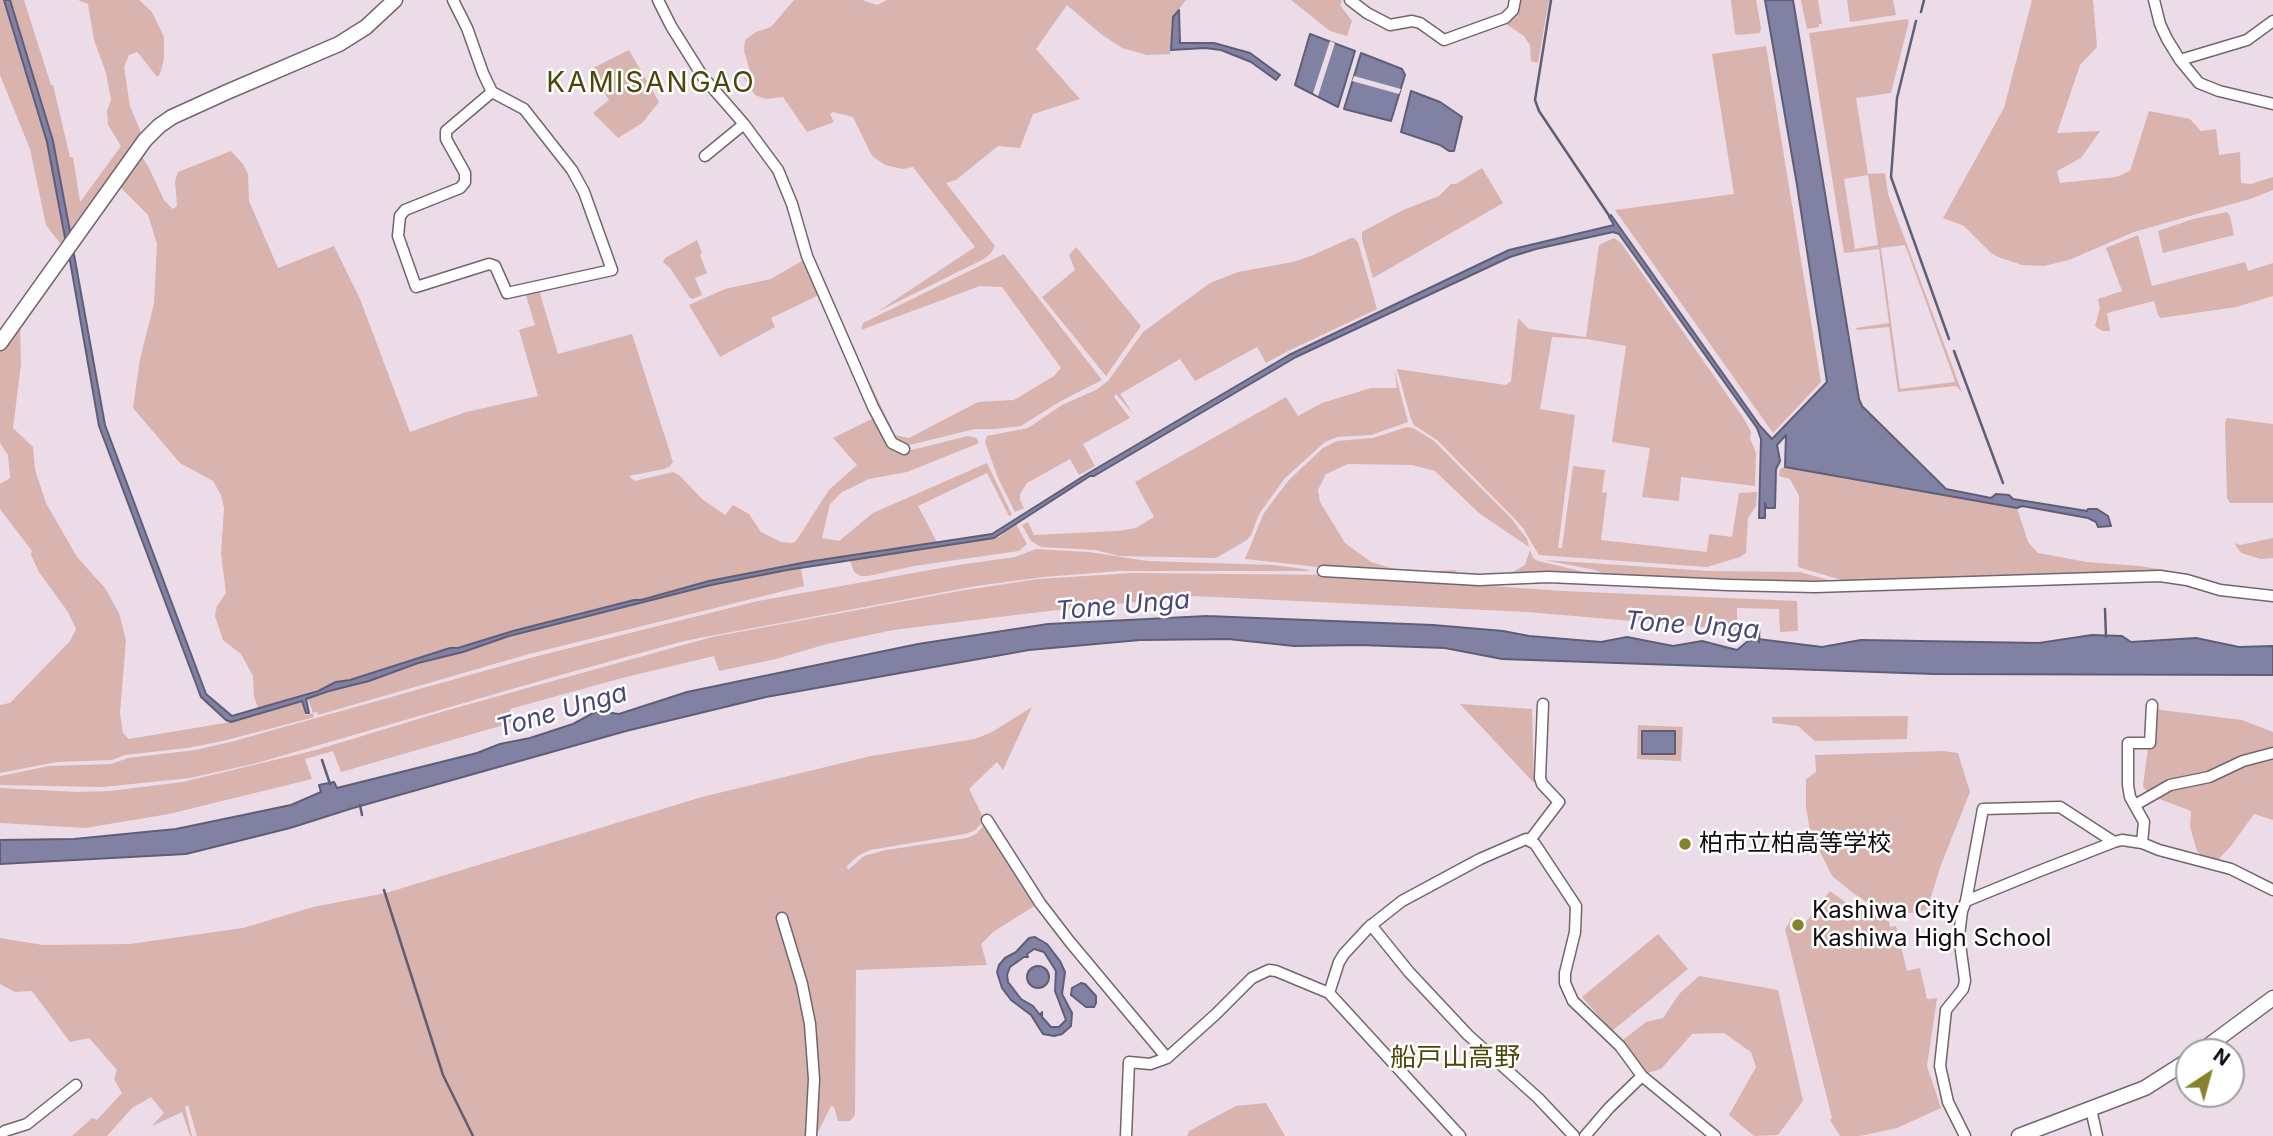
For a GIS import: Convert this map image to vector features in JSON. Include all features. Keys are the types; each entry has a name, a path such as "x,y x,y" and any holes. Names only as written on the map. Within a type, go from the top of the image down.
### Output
{"street":[{"path":"0,343 145,140 159,126 172,117 339,44 366,27 395,0"},
{"path":"453,0 467,28 482,74 492,92 524,108 572,170 584,192 612,270 508,293 495,266 489,264 416,287 398,236 400,216 405,210 460,188 465,182 465,173 446,139 446,131 492,92"},
{"path":"657,0 703,77 744,124 778,170 792,204 807,256 886,434 892,443 904,449"},
{"path":"1350,0 1390,25 1412,21 1420,23 1444,40 1505,18 1513,10 1515,0"},
{"path":"2154,0 2160,24 2180,60 2199,83 2273,104"},
{"path":"2180,60 2247,40 2273,21"},
{"path":"705,156 744,124"},
{"path":"1324,571 1479,580 1548,577 1815,587 2160,576 2187,580 2220,590 2273,596"},
{"path":"1530,840 1559,802 1542,784 1540,778 1544,704"},
{"path":"2142,843 2144,822 2130,797 2128,785 2128,743 2150,743 2152,705"},
{"path":"2135,805 2170,785 2209,777 2243,761 2273,753"},
{"path":"1965,1136 1948,1102 1940,1066 1946,1010 1963,989 1965,981 1959,936 1983,809 2060,807 2114,842"},
{"path":"986,820 1040,903 1167,1058"},
{"path":"1329,993 1339,962 1371,925 1402,901 1431,883 1518,841 1530,840 1576,906 1575,932 1565,972 1568,992 1578,1007 1620,1046 1642,1076 1715,1136"},
{"path":"1966,901 2122,840 2142,843 2231,869 2273,890"},
{"path":"782,918 802,984 810,1024 814,1079 811,1136"},
{"path":"1371,925 1409,972 1461,1028 1538,1098 1574,1136"},
{"path":"1126,1136 1129,1062 1150,1063 1167,1058 1260,973 1276,971 1329,993 1460,1136"},
{"path":"2219,1038 2273,998"},
{"path":"2019,1136 2146,1088 2175,1069"},
{"path":"1585,1136 1642,1076"},
{"path":"0,1135 27,1124 76,1085"},
{"path":"2091,1109 2097,1136"}],"shaded area":[{"path":"0,0 4,0 47,142 66,243 63,247 46,225 30,149 0,75"},
{"path":"10,0 24,0 53,85 70,157 73,157 80,202 121,146 108,125 107,111 111,100 106,73 94,40 88,4 78,0 139,0 152,12 164,37 164,59 157,77 137,52 129,55 124,67 130,106 142,135 71,237 53,141"},
{"path":"794,0 862,0 877,5 887,0 1186,0 1173,17 1170,54 1147,55 1122,48 1067,5 1036,49 1080,99 1033,114 1020,148 998,146 956,180 946,183 995,246 991,253 984,259 877,312 975,247 913,167 903,169 885,165 872,156 853,117 833,112 830,114 834,122 807,132 783,97 766,99 755,95 744,78 750,71 744,51 745,40 756,32 771,27"},
{"path":"1291,0 1342,0 1340,5 1352,21 1347,36 1330,31"},
{"path":"1517,0 1549,0 1538,63 1531,61 1530,45 1524,36 1503,22"},
{"path":"1731,0 1756,0 1760,33 1735,33"},
{"path":"1801,0 1818,0 1822,24 1819,24 1819,27 1807,29"},
{"path":"1847,0 1893,0 1896,15 1850,22"},
{"path":"2032,0 2093,0 2097,47 2080,65 2057,133 2100,131 2081,158 2057,171 2060,183 2116,177 2130,171 2149,111 2190,119 2201,131 2216,129 2219,155 2240,152 2241,183 2251,184 2273,177 2273,190 2134,232 2069,260 2044,266 2022,265 1998,257 1964,226 1943,218 2004,108"},
{"path":"1907,19 1909,21 1891,93 1856,98 1868,174 1885,173 1888,194 1962,392 1956,386 1898,392 1889,327 1856,328 1889,323 1879,249 1844,253 1809,33","holes":["1868,175 1878,245 1855,249 1844,179","1905,245 1955,381 1954,382 1900,389 1881,248"]},
{"path":"1766,46 1821,382 1773,433 1615,210 1734,194 1712,54"},
{"path":"629,50 659,102 642,123 618,138 593,113 609,100 589,70"},
{"path":"231,151 248,174 249,201 278,268 334,246 360,299 410,432 466,412 538,396 519,330 535,325 525,292 539,290 558,354 632,334 673,462 664,469 629,476 635,481 673,472 702,499 725,515 733,505 749,514 761,532 781,542 792,543 796,541 829,490 857,465 833,438 876,417 904,452 968,436 976,438 979,443 907,472 869,479 842,492 830,504 822,538 839,541 873,513 987,463 1012,515 1009,516 987,473 918,506 937,542 709,581 641,601 634,600 450,648 258,708 253,676 241,654 223,640 215,616 217,606 226,593 221,554 224,508 221,495 213,481 180,463 133,408 140,359 154,304 157,244 148,215 119,186 141,155 164,200 173,209 177,206 175,181 178,172"},
{"path":"1482,168 1503,203 1373,278 1362,232 1403,210 1439,196 1451,184 1456,184"},
{"path":"2227,212 2234,235 2163,253 2158,231 2193,219"},
{"path":"2138,235 2152,286 2245,262 2248,271 2273,263 2273,296 2236,307 2161,318 2154,301 2107,313 2110,331 2102,331 2095,326 2100,308 2098,299 2122,291 2106,248"},
{"path":"1351,238 1358,242 1377,309 1266,363 1257,347 1195,381 1180,359 1120,394 1134,415 1116,394 1114,397 1130,418 1083,444 1095,466 1079,475 1070,459 1027,483 1020,494 1024,508 1015,512 998,478 985,442 987,436 1028,428 1062,405 1096,390 1108,381 1143,332 1210,283 1238,272 1293,262"},
{"path":"1614,238 1621,243 1744,419 1751,432 1750,438 1756,453 1755,486 1681,477 1679,501 1642,497 1650,448 1612,442 1626,346 1587,339 1552,337 1540,409 1575,415 1558,548 1562,548 1573,466 1605,470 1602,492 1607,493 1601,540 1707,552 1709,534 1732,537 1739,493 1757,492 1756,506 1748,518 1746,553 1740,557 1707,567 1539,555 1513,517 1437,440 1414,425 1411,419 1397,369 1506,385 1511,381 1518,318 1529,329 1586,337 1599,245"},
{"path":"697,240 707,273 695,278 702,295 693,299 663,262 665,258"},
{"path":"1076,247 1141,326 1106,376 1042,297 1075,270 1069,255"},
{"path":"1004,254 1102,380 1059,402 1021,426 975,429 905,446 897,444 886,428 847,336 895,435 909,438 978,402 1014,400 1054,376 1061,368 1002,287 980,286 861,330 863,323"},
{"path":"805,259 821,294 771,318 775,327 720,357 689,305 725,289 771,279"},
{"path":"20,323 21,364 13,428 33,447 35,470 46,503 77,557 105,588 119,613 126,640 120,713 123,733 129,739 231,722 301,701 306,715 313,713 314,717 187,748 125,755 112,760 57,762 0,773 0,705 10,703 70,641 76,629 68,612 39,572 31,555 32,551 0,509 0,484 10,478 8,455 0,443 0,351"},
{"path":"1394,369 1408,422 1371,435 1337,437 1325,442 1285,478 1259,514 1247,540 1216,558 1119,556 1096,550 1041,547 1031,541 1022,525 1028,522 1034,535 1136,528 1154,517 1135,482 1286,397 1298,416 1322,403 1371,388 1397,388"},
{"path":"2227,418 2273,424 2273,503 2230,503 2227,498"},
{"path":"1407,427 1433,440 1511,518 1527,539 1529,547 1479,513 1435,471 1412,465 1348,464 1326,474 1318,490 1320,502 1345,543 1371,562 1391,568 1421,572 1455,570 1458,576 1327,568 1245,559 1269,506 1289,480 1323,448 1337,441 1373,438"},
{"path":"1785,467 2017,508 2028,542 2038,553 2087,562 2171,571 2176,575 1851,583 1798,567 1799,496 1790,479 1779,476 1780,469"},
{"path":"1016,524 1027,544 1019,551 914,566 868,576 854,572 850,560 999,537"},
{"path":"2273,538 2273,558 2261,559 2241,553 2234,543 2240,545"},
{"path":"1036,549 1089,552 1147,561 1273,565 1310,571 1119,571 976,586 684,641 257,763 190,778 103,787 0,785 0,776 49,766 111,764 128,758 196,750 234,741 534,657 758,601 1015,557"},
{"path":"1530,550 1533,558 1538,561 1602,576 1509,574 1525,565"},
{"path":"1544,560 1709,571 1800,572 1839,583 1610,576 1595,570"},
{"path":"801,568 804,586 529,654 318,715 317,712 313,713 308,699 418,663 542,627 747,577"},
{"path":"1133,573 1336,575 1563,591 1797,601 1798,631 1780,632 1779,609 1737,608 1737,630 1527,612 1193,596 1040,612 893,630 719,671 714,656 510,709 514,722 341,772 333,751 305,759 312,779 169,814 85,828 0,823 0,788 110,791 183,782 316,750 448,710 712,637 959,591 1038,579"},
{"path":"1460,704 1532,709 1534,783"},
{"path":"1032,707 1003,770 997,762 969,789 982,815 981,824 974,831 870,850 847,866 848,870 864,856 886,850 967,838 976,834 986,823 1036,905 993,932 981,944 987,965 856,970 855,1115 850,1121 838,1121 834,1107 831,1106 816,1136 197,1136 188,1105 185,1107 190,1136 182,1112 152,1126 164,1113 151,1097 132,1108 107,1136 72,1136 92,1118 97,1120 122,1093 114,1079 117,1070 89,1038 70,1042 32,991 15,992 0,984 0,938 43,945 130,944 243,928 313,907 386,893 702,797 871,756 975,739 992,732"},
{"path":"2153,709 2242,720 2273,732 2273,820 2254,814 2217,861 2205,859 2197,851 2190,827 2191,811 2149,795 2143,786"},
{"path":"1908,716 1907,739 1815,741 1798,726 1773,723 1772,717"},
{"path":"1638,725 1683,727 1681,761 1637,759"},
{"path":"1943,751 1958,753 1970,792 1927,909 1888,916 1832,876 1810,831 1806,807 1806,779 1816,772 1815,755"},
{"path":"1830,891 1856,910 1862,902 1888,917 1890,927 1896,926 1907,971 1920,968 1927,999 1937,998 1927,1066 1941,1108 1897,1128 1860,1136 1840,1136 1830,1120 1832,1118 1785,929 1792,918 1806,922"},
{"path":"1658,934 1688,969 1612,1031 1582,997"},
{"path":"1699,976 1778,990 1803,1101 1778,1135 1754,1136 1729,1115 1756,1067 1751,1052 1724,1033 1692,1034 1661,1069 1647,1073 1623,1040 1646,1022 1663,1018 1679,994"},
{"path":"1266,1103 1285,1136 1187,1136 1189,1131 1236,1106"}],"water":[{"path":"4,0 10,0 53,141 71,237 66,243 47,142"},
{"path":"1765,0 1793,0 1862,406 1946,489 1991,498 1996,494 2009,495 2013,499 2087,511 2097,509 2108,516 2111,526 2098,527 2096,522 2088,518 2022,506 2017,508 1785,467 1786,435 1777,445 1780,461 1776,469 1775,508 1766,508 1765,503 1765,518 1759,518 1761,439 1757,428 1619,234 1613,232 1510,257 1296,357 1090,476 994,538 787,570 711,585 509,636 463,652 418,663 369,681 329,691 306,699 309,713 306,713 302,701 231,722 201,697 99,426 69,255 73,249 105,425 206,694 232,716 450,648 709,581 807,562 992,534 1087,474 1289,355 1509,250 1614,225 1609,217 1611,215 1760,426 1772,439 1827,382"},
{"path":"1179,10 1180,43 1214,43 1250,53 1280,75 1276,80 1251,62 1221,50 1171,50 1173,17"},
{"path":"1310,34 1355,51 1338,107 1295,85"},
{"path":"1361,53 1402,69 1405,75 1391,121 1344,109"},
{"path":"1411,91 1440,102 1462,117 1454,151 1401,132"},
{"path":"1207,616 1433,625 1601,642 1627,637 1673,646 1702,641 1737,650 1748,641 1758,639 1822,647 1861,640 2039,643 2092,635 2122,636 2131,642 2196,638 2239,647 2273,646 2273,675 1934,674 1502,659 1445,648 1294,646 1228,639 1140,640 1029,650 766,697 626,731 290,828 186,854 0,864 0,840 74,839 176,829 291,805 321,792 319,785 334,782 337,788 477,753 573,724 597,711 619,714 687,692 918,644 1048,624"},
{"path":"1642,731 1675,731 1675,754 1642,754"},
{"path":"1035,937 1047,944 1065,972 1062,994 1072,1013 1071,1026 1062,1034 1043,1034 1031,1015 1011,1000 1002,988 997,972 999,965 1029,938","holes":["1034,949 1044,952 1056,971 1055,991 1066,1020 1059,1027 1051,1027 1042,1017 1042,1012 1040,1015 1033,1006 1021,999 1008,982 1010,967 1028,957 1027,954"]},
{"path":"1038,966 1046,969 1049,977 1046,985 1038,988 1030,985 1027,977 1030,969"},
{"path":"1081,983 1096,996 1094,1007 1086,1007 1071,995 1072,988"}],"pier":[{"path":"1330,41 1335,43 1318,96 1313,93"},
{"path":"1354,76 1401,89 1399,94 1352,81"}],"waterway":[{"path":"1551,0 1535,100 1539,111 1610,217"},
{"path":"1921,12 1924,0"},
{"path":"1916,21 1897,98 1891,177 1949,339"},
{"path":"1954,351 2003,483"},
{"path":"2105,609 2106,637"},
{"name":"Tone Unga","path":"1759,628 1759,642"},
{"path":"322,760 330,784"},
{"path":"360,805 362,815"},
{"path":"384,890 443,1075 473,1136"}],"place":[{"name":"柏市立柏高等学校","path":"1685,844"},
{"name":"Kashiwa City Kashiwa High School","path":"1798,925"}],"district":[{"name":"KAMISANGAO","path":"651,84"},
{"name":"船戸山高野","path":"1455,1058"}]}
